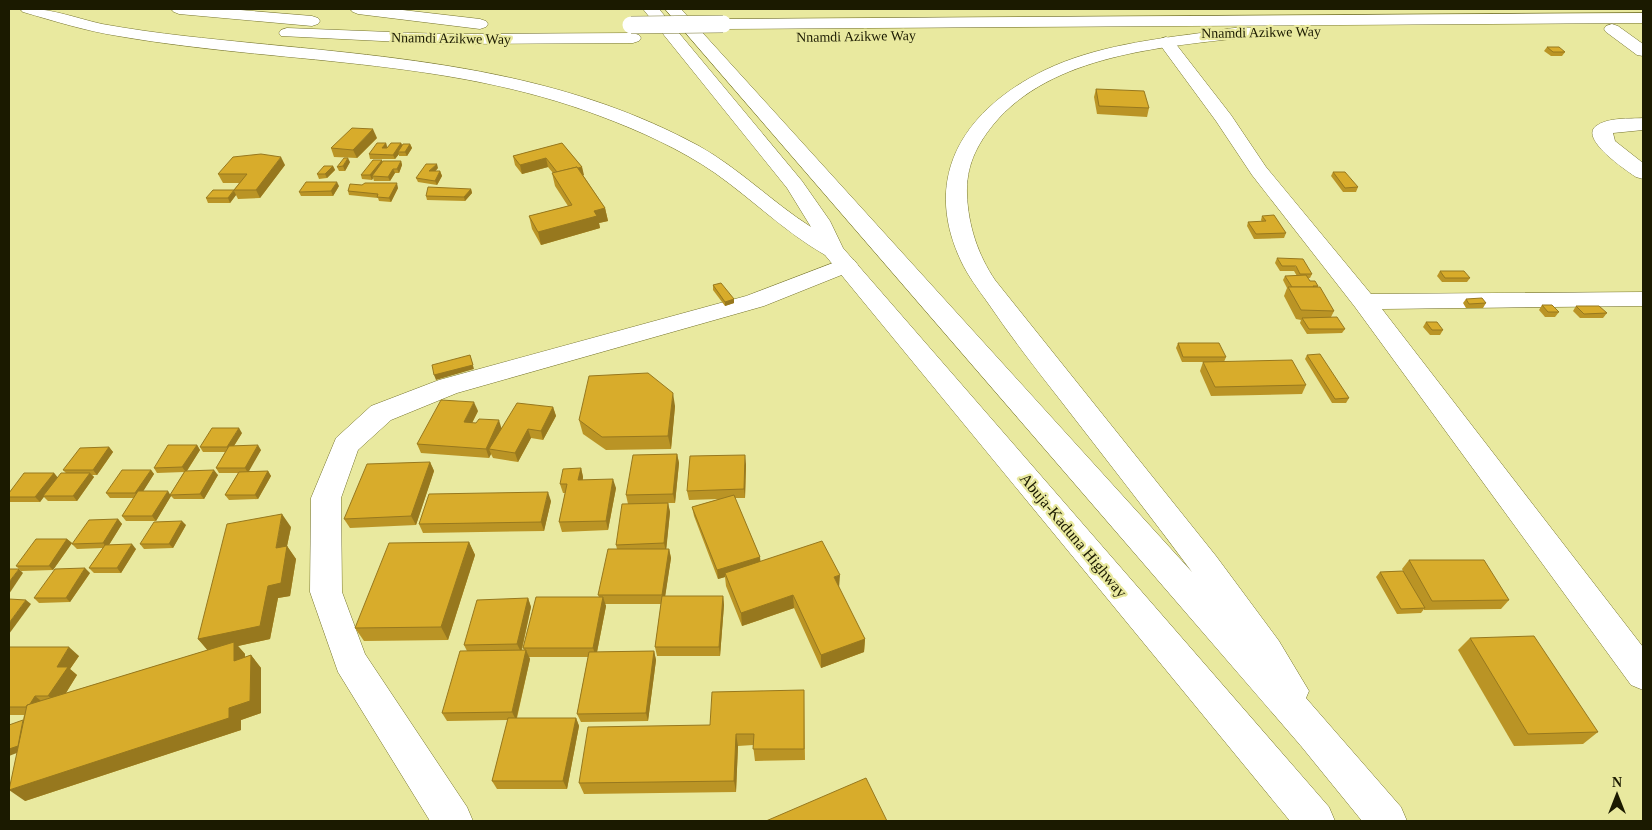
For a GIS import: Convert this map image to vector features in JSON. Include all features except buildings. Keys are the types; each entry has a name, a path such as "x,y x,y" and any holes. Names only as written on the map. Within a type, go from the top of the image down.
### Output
{"main road":[{"path":"28,9 66,20 127,33 189,42 381,60 450,70 514,83 570,99 640,125 708,160 810,238 839,257"},
{"path":"70,9 187,26"},
{"name":"Nnamdi Azikwe Way","path":"180,9 322,22 516,26 632,32"},
{"path":"358,9 457,22 516,26"},
{"path":"651,9 795,185 819,221 839,257"},
{"path":"674,9 1314,734 1387,821"},
{"name":"Nnamdi Azikwe Way","path":"242,30 442,40 632,32 1643,18"},
{"name":"Nnamdi Azikwe Way","path":"724,31 1249,32 1643,28"},
{"path":"1612,29 1643,51"},
{"path":"1249,32 1166,42 1122,50 1073,65 1044,78 997,109 981,125 959,164 956,192 958,216 966,245 978,273 1014,322 1204,562 1272,657 1314,734"},
{"path":"1166,42 1224,119 1259,171 1364,302 1643,674"},
{"path":"1643,124 1614,126 1604,130 1603,138 1607,145 1643,173"},
{"path":"453,821 350,660 326,592 326,498 346,445 381,413 448,386 755,301 839,257"},
{"name":"Abuja-Kaduna Highway","path":"839,257 1315,821"},
{"path":"1364,302 1643,299"}]}
